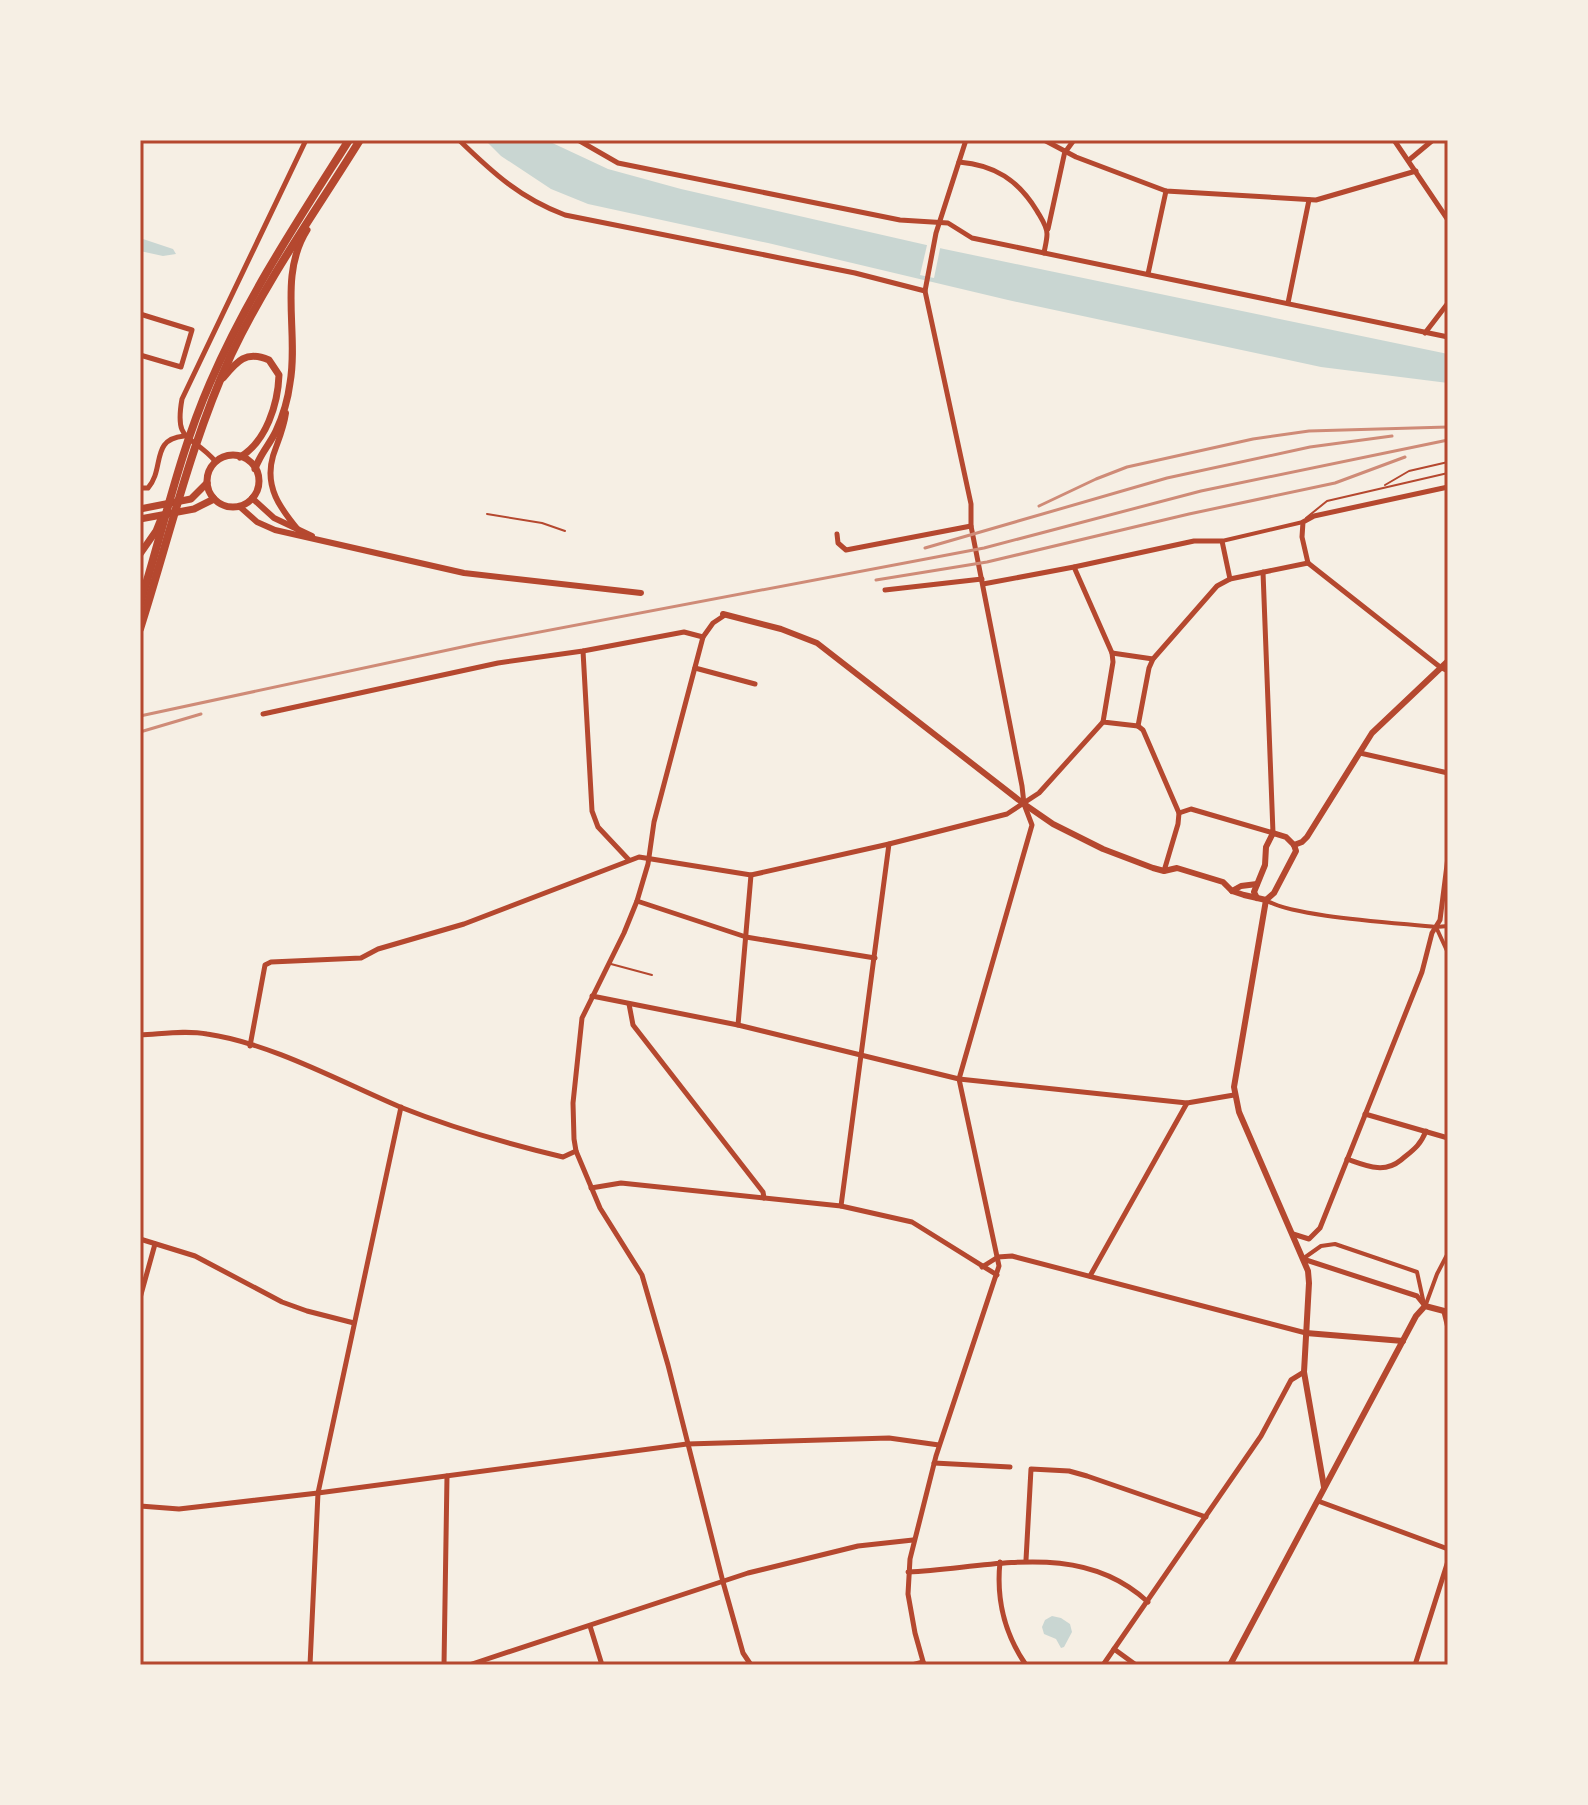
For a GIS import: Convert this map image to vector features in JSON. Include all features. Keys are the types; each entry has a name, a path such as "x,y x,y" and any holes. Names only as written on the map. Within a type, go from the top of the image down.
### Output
{"main road":[{"path":"140,629 191,463 232,353 277,269 323,195 349,140"},
{"path":"140,554 156,531 225,349 271,266 333,174 360,140"},
{"path":"255,469 276,431 287,401 293,354 291,275 294,257 327,196 333,174"},
{"path":"223,378 238,359 248,355 269,360 276,367 278,383 265,429 250,452 240,457 228,456 209,470 207,483 214,499 226,507 239,506 252,498 258,482 255,469 240,457"},
{"path":"140,509 191,499 207,483"},
{"path":"140,604 168,512 171,492"},
{"path":"140,519 194,509 214,499"}],"street":[{"path":"216,462 200,445 184,436 179,428 182,399 306,140"},
{"path":"459,140 523,196 565,215 855,273 925,291"},
{"path":"578,140 618,163 900,220 948,223 972,238 1448,337"},
{"path":"912,1665 924,1663 908,1594 908,1572 914,1540 939,1445 997,1275 998,1257 959,1079 1032,825 1024,804 971,526 971,504 925,291 936,233 966,140"},
{"path":"1044,140 1166,191 1309,200 1416,171"},
{"path":"1044,253 1065,151 1074,140"},
{"path":"1394,140 1448,220"},
{"path":"1409,160 1433,140"},
{"path":"959,162 994,169 1010,179 1026,195 1048,230"},
{"path":"1148,274 1166,191"},
{"path":"1288,303 1309,200"},
{"path":"1428,333 1448,303"},
{"path":"140,314 192,330 181,367 140,355"},
{"path":"287,401 283,429 273,458 271,483 283,512 299,531"},
{"path":"140,488 148,488 153,482 161,450 166,443 171,438 184,436"},
{"path":"885,590 982,581 1074,567 1194,541 1222,541 1303,522 1314,516 1448,487"},
{"path":"252,498 263,511 319,539"},
{"path":"239,506 262,525 299,536 480,576 641,593"},
{"path":"1303,522 1302,537 1308,563 1448,671"},
{"path":"837,534 838,543 846,550 971,526"},
{"path":"1222,541 1230,579"},
{"path":"1138,726 1153,659 1217,586 1230,579 1308,563"},
{"path":"250,1046 265,965 271,962 361,958 378,949 464,924 531,900 629,860 648,857 751,875 1007,814 1039,793 1103,722 1112,653 1074,567"},
{"path":"1257,898 1254,892 1273,833 1263,572"},
{"path":"751,1665 743,1653 723,1582 642,1275 591,1188 576,1151 573,1103 582,1018 637,901 654,822 703,637 713,623 724,614 781,629 817,643 1024,804 1085,841 1164,871 1177,868 1223,882 1232,891 1266,900 1276,907 1448,926"},
{"path":"263,714 498,663 684,632 703,637"},
{"path":"583,651 592,811 598,827 629,860"},
{"path":"1112,653 1153,659"},
{"path":"1294,845 1307,837 1372,733 1448,661"},
{"path":"695,668 755,684"},
{"path":"1103,722 1138,726 1143,730 1179,813 1164,871"},
{"path":"1359,753 1448,773"},
{"path":"1179,813 1191,809 1286,837 1296,851 1274,893 1266,900 1234,1095 1303,1259 1309,1283 1304,1372 1324,1487"},
{"path":"841,1206 889,844"},
{"path":"1293,1234 1306,1240 1318,1233 1440,920 1448,857"},
{"path":"738,1025 751,875"},
{"path":"1232,891 1244,885 1257,884"},
{"path":"637,901 746,937 875,958"},
{"path":"1436,927 1448,953"},
{"path":"592,996 738,1025 959,1079 1187,1103 1234,1095"},
{"path":"629,1004 633,1025 763,1192 764,1198"},
{"path":"140,1035 208,1034 293,1060 462,1130 563,1157 576,1151"},
{"path":"1090,1276 1187,1103"},
{"path":"310,1665 318,1493 401,1107"},
{"path":"1365,1114 1448,1138"},
{"path":"1347,1159 1372,1168 1396,1165 1415,1151 1426,1131"},
{"path":"591,1188 621,1183 841,1206 912,1222 997,1275"},
{"path":"140,1239 195,1256 282,1302 354,1323"},
{"path":"140,1298 155,1244"},
{"path":"1303,1259 1321,1246 1335,1244 1417,1272 1425,1306"},
{"path":"1230,1665 1416,1316 1425,1306 1448,1253"},
{"path":"982,1267 998,1257 1012,1256 1306,1333 1403,1341"},
{"path":"1303,1259 1417,1296 1425,1306 1446,1312 1448,1328"},
{"path":"1103,1665 1261,1436 1291,1380 1304,1372"},
{"path":"140,1506 179,1509 687,1444 889,1438 939,1445"},
{"path":"934,1463 1010,1467"},
{"path":"1026,1560 1031,1469 1069,1471 1206,1517"},
{"path":"444,1665 447,1476"},
{"path":"1318,1501 1448,1549"},
{"path":"469,1665 723,1582 858,1546 914,1540"},
{"path":"908,1572 1026,1560 1080,1565 1135,1590 1148,1602"},
{"path":"1415,1665 1448,1561"},
{"path":"1000,1562 1002,1614 1012,1642 1026,1665"},
{"path":"590,1626 602,1665"},
{"path":"1114,1649 1136,1665"}],"lane":[{"path":"1384,486 1409,471 1448,462"},
{"path":"1303,522 1327,501 1448,473"},
{"path":"487,514 542,523 565,531"},
{"path":"610,963 652,975"}],"shaded area":[{"path":"485,140 546,140 608,169 681,189 944,249 1448,354 1448,383 1321,367 1008,300 588,204 551,189 501,156"},
{"path":"140,238 173,249 176,254 163,256 140,251"},
{"path":"1052,1616 1070,1624 1072,1632 1061,1648 1056,1639 1044,1634 1042,1627 1045,1620"}],"pier":[{"path":"928,241 941,244 934,278 920,275"}],"railway":[{"path":"1039,506 1127,467 1253,439 1309,431 1448,427"},
{"path":"925,548 1167,478 1310,447 1392,436"},
{"path":"140,716 476,644 984,548 1201,491 1448,440"},
{"path":"876,580 987,562 1335,483 1405,457"},
{"path":"140,732 201,714"}]}
